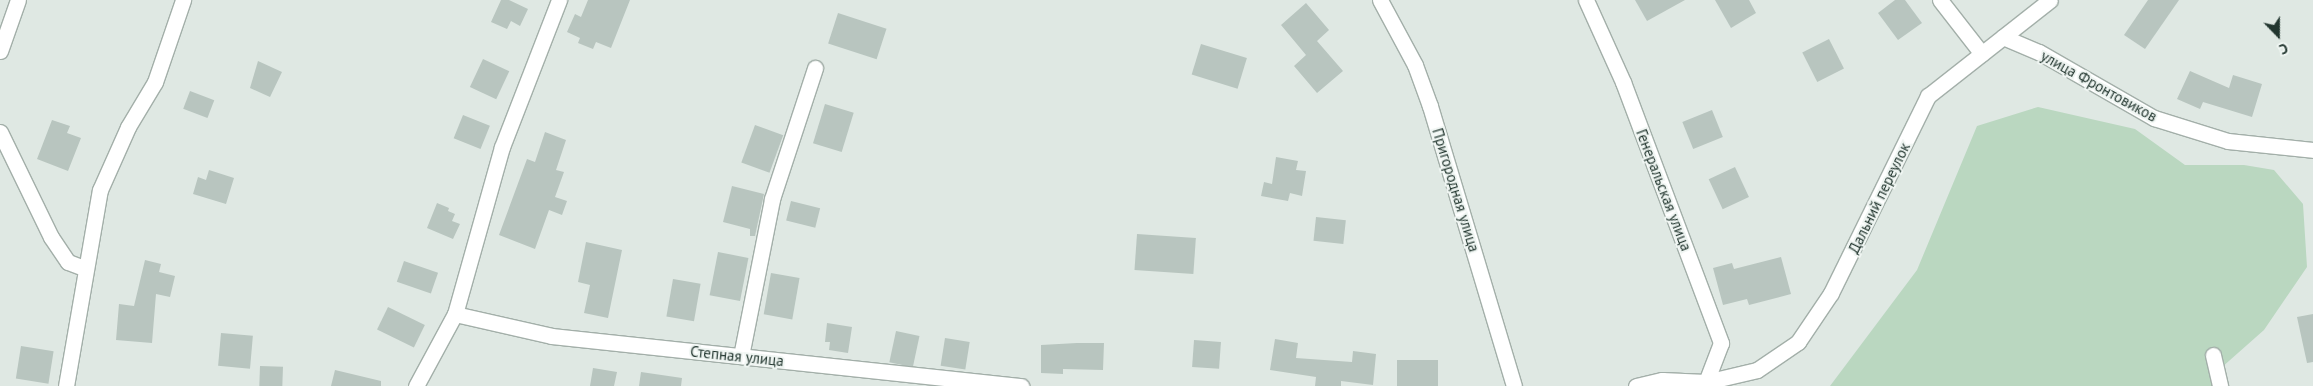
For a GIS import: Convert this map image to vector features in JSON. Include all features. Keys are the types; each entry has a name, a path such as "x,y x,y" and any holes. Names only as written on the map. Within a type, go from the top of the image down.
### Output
{"street":[{"path":"0,51 18,0"},
{"path":"66,386 84,268 100,190 128,127 155,82 183,0"},
{"path":"416,386 455,314 502,147 559,0"},
{"name":"Пригородная улица","path":"1380,0 1415,65 1430,106 1514,386"},
{"name":"Генеральская улица","path":"1586,0 1623,82 1721,343 1706,382"},
{"path":"1940,0 1982,54"},
{"name":"Дальний переулок","path":"1636,386 1662,380 1706,382 1757,370 1798,342 1831,293 1928,96 2050,0"},
{"name":"улица Фронтовиков","path":"2003,37 2039,52 2154,118 2228,141 2313,150"},
{"path":"741,356 772,200 815,68"},
{"path":"0,132 51,237 68,262 84,268"},
{"name":"Степная улица","path":"455,314 552,336 1021,386"},
{"path":"2213,355 2220,386"}],"green space":[{"path":"2038,107 2135,129 2185,165 2244,165 2274,170 2303,204 2307,267 2264,330 2221,368 2227,386 1830,386 1917,270 1977,126"}],"building":[{"path":"501,0 509,0 528,9 520,26 511,21 507,29 491,22"},
{"path":"588,0 630,0 611,48 596,42 593,49 578,43 580,38 567,32 575,14 581,17"},
{"path":"1635,0 1685,0 1647,21"},
{"path":"1715,0 1749,0 1756,13 1731,28"},
{"path":"1895,0 1905,0 1922,23 1898,40 1878,13"},
{"path":"2148,0 2179,0 2145,49 2124,35"},
{"path":"1306,3 1329,30 1317,41 1343,71 1317,93 1294,66 1306,55 1281,25"},
{"path":"838,13 887,29 877,59 828,43"},
{"path":"1829,39 1844,68 1817,82 1802,53"},
{"path":"1201,44 1247,58 1238,89 1192,75"},
{"path":"483,59 509,71 496,99 470,87"},
{"path":"258,61 282,72 270,97 250,88"},
{"path":"2190,71 2229,88 2233,75 2262,84 2252,117 2203,102 2200,109 2177,99"},
{"path":"190,91 214,100 207,118 183,109"},
{"path":"825,104 854,113 842,152 813,143"},
{"path":"1712,110 1723,137 1693,149 1682,122"},
{"path":"463,115 490,126 481,149 454,138"},
{"path":"52,120 70,126 67,133 81,138 68,171 37,159"},
{"path":"755,125 783,135 770,173 741,163"},
{"path":"545,132 566,140 556,170 564,172 555,197 567,201 562,215 549,210 535,249 499,235 527,159 535,162"},
{"path":"1276,157 1298,161 1296,170 1306,171 1302,196 1290,193 1288,201 1261,196 1264,182 1272,184"},
{"path":"1735,167 1749,197 1723,209 1709,179"},
{"path":"209,170 234,178 226,204 193,194 198,177 206,180"},
{"path":"732,186 764,194 755,236 750,236 750,229 723,222"},
{"path":"791,201 820,208 815,228 786,220"},
{"path":"437,203 449,208 448,211 455,214 452,221 460,224 453,239 427,228"},
{"path":"1316,217 1346,220 1343,244 1313,241"},
{"path":"1137,234 1196,238 1193,274 1134,270"},
{"path":"586,242 622,250 608,318 584,313 590,285 578,282"},
{"path":"718,252 748,258 740,301 710,295"},
{"path":"1781,257 1791,294 1749,305 1747,299 1723,305 1713,268 1732,263 1734,269"},
{"path":"145,260 161,264 159,272 175,276 170,297 156,294 152,343 116,340 119,304 134,306"},
{"path":"404,261 438,273 431,294 397,282"},
{"path":"771,273 800,278 792,319 764,314"},
{"path":"673,279 701,284 694,321 666,316"},
{"path":"388,307 425,325 414,347 377,329"},
{"path":"2313,314 2313,362 2307,363 2297,317"},
{"path":"827,323 852,327 848,353 829,350 830,342 825,342"},
{"path":"896,331 919,336 913,367 889,362"},
{"path":"221,333 253,336 250,369 218,366"},
{"path":"945,338 970,342 965,370 941,366"},
{"path":"1275,339 1298,343 1296,358 1352,362 1353,351 1376,354 1373,385 1341,381 1341,386 1315,386 1316,377 1270,370"},
{"path":"1194,340 1221,342 1219,369 1192,367"},
{"path":"1104,343 1103,370 1063,369 1063,374 1041,373 1041,345"},
{"path":"21,346 54,351 48,384 16,379"},
{"path":"1397,360 1438,360 1438,386 1397,386"},
{"path":"260,366 283,367 282,386 259,386"},
{"path":"593,368 617,372 614,386 590,386"},
{"path":"335,370 381,381 381,386 331,386"},
{"path":"641,372 682,378 681,386 639,386"}]}
